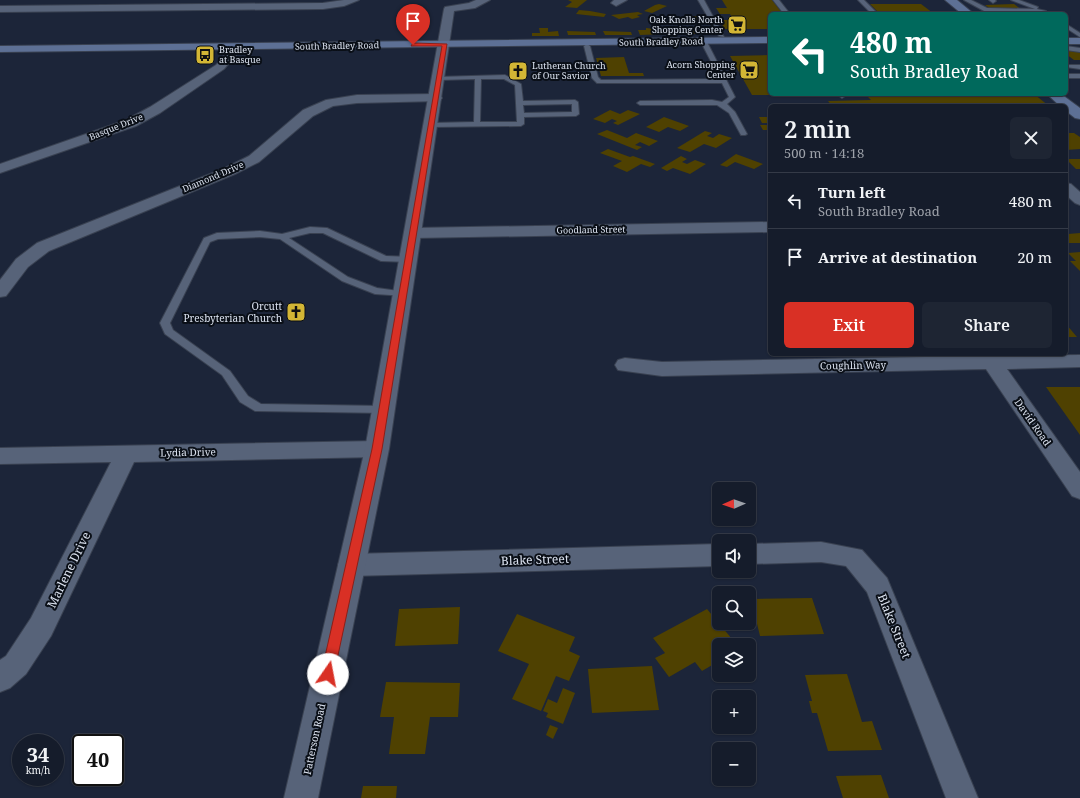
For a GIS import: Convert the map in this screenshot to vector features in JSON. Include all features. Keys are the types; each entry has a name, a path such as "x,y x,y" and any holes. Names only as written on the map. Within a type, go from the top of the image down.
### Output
{"main road":[{"path":"942,2 966,12"},
{"path":"1068,36 1080,35"},
{"name":"South Bradley Road","path":"444,46 587,46 705,43 737,40 768,42"},
{"path":"1068,41 1080,41"},
{"name":"South Bradley Road","path":"0,49 768,42"},
{"name":"South Bradley Road","path":"0,53 237,48"},
{"path":"1056,96 1066,104"},
{"path":"1067,96 1080,106"},
{"path":"1068,105 1080,115"}],"street":[{"path":"74,8 85,0"},
{"path":"0,9 323,6 341,4 354,0"},
{"name":"Patterson Road","path":"301,798 377,449 444,46 446,5 471,6 485,0"},
{"name":"Basque Drive","path":"0,168 131,123 155,110 220,67 237,48"},
{"name":"Diamond Drive","path":"0,292 22,263 43,247 230,171 254,159 317,108 330,103 437,88"},
{"path":"1068,181 1080,181"},
{"path":"1068,189 1080,200"},
{"name":"Goodland Street","path":"413,233 768,227"},
{"name":"Coughlin Way","path":"625,365 662,369 989,358 1080,361"},
{"name":"David Road","path":"989,358 1080,490"},
{"name":"Lydia Drive","path":"0,456 377,449"},
{"name":"Marlene Drive","path":"0,678 16,665 41,627 126,453"},
{"name":"Blake Street","path":"756,554 821,552 853,557 878,586 962,798"},
{"name":"Blake Street","path":"351,565 712,555"}],"lane":[{"path":"701,0 722,36"},
{"path":"776,0 785,12"},
{"path":"861,0 873,12"},
{"path":"967,0 986,10 1045,12"},
{"path":"1014,0 1045,12"},
{"path":"1068,27 1080,35"},
{"path":"705,43 732,97 723,104"},
{"path":"587,46 595,78 599,82 724,81"},
{"path":"1068,48 1080,50"},
{"path":"1068,65 1080,67"},
{"path":"1068,76 1080,76"},
{"path":"477,125 478,77"},
{"path":"431,126 521,124 522,114 519,102 518,84 505,77 478,77 437,88"},
{"path":"519,102 575,102 576,114 522,114"},
{"path":"640,103 712,102 723,104 730,109 742,134"},
{"path":"383,410 259,408 244,399 226,373 168,332 165,323 207,240 217,236 260,234 282,237 310,230 324,230 384,259 408,259"},
{"path":"282,237 345,279 375,291 402,294"}],"building":[{"path":"568,0 587,0 577,8 565,7 572,2"},
{"path":"722,0 772,0 781,12 768,12 768,29 725,29 719,20 734,20 730,14 720,14 716,8 727,8"},
{"path":"659,4 667,6 652,13 644,11 655,5"},
{"path":"870,4 921,4 932,12 878,12"},
{"path":"1014,4 1022,10 992,10 985,5"},
{"path":"579,10 606,14 604,17 576,14"},
{"path":"638,12 643,14 637,15 640,17 632,19 628,17 619,19 611,15"},
{"path":"687,16 697,16 699,20 689,20"},
{"path":"539,28 548,28 548,32 558,31 559,36 532,36 532,33 540,33"},
{"path":"646,28 664,30 666,34 640,35 638,30 646,30"},
{"path":"674,30 701,31 703,34 676,34"},
{"path":"567,31 595,32 596,35 568,35"},
{"path":"603,31 631,32 632,35 605,35"},
{"path":"1068,49 1075,50 1080,53 1080,60 1074,60 1068,56"},
{"path":"768,55 768,95 752,95 730,56"},
{"path":"624,57 629,73 643,73 644,76 601,76 596,58"},
{"path":"867,96 1036,96 1046,104 830,104 828,101 871,100"},
{"path":"610,110 620,114 628,110 640,114 618,125 613,123 617,121 612,119 605,123 593,119"},
{"path":"664,117 689,126 680,131 668,127 659,132 646,127"},
{"path":"759,117 768,117 768,123 762,123"},
{"path":"760,125 768,125 768,130 763,130"},
{"path":"607,130 627,138 636,133 658,141 649,146 640,142 635,145 642,147 637,150 597,134"},
{"path":"705,131 712,133 707,136 713,138 719,134 732,138 716,148 704,144 690,152 677,148"},
{"path":"1068,133 1074,133 1080,137 1080,149 1068,150"},
{"path":"608,149 655,164 650,167 641,164 627,172 613,166 622,161 600,153"},
{"path":"736,154 763,164 754,169 735,162 727,167 720,165"},
{"path":"681,156 687,159 682,162 687,164 695,160 706,164 690,174 673,168 667,171 661,168"},
{"path":"1068,159 1080,159 1080,169 1076,169 1068,161"},
{"path":"1080,233 1080,243 1068,243 1068,234"},
{"path":"1080,252 1080,271 1070,261 1076,261 1068,253"},
{"path":"1068,326 1077,337 1068,337"},
{"path":"1046,387 1080,387 1080,435"},
{"path":"812,598 824,634 760,636 756,620 756,599"},
{"path":"460,607 458,644 395,646 399,609"},
{"path":"707,609 712,615 712,630 724,630 731,638 712,638 712,665 702,671 695,662 669,677 655,658 665,653 653,638"},
{"path":"517,614 575,637 569,651 580,656 569,681 556,676 541,711 512,699 529,664 498,651"},
{"path":"652,666 659,710 592,713 588,669"},
{"path":"847,674 862,722 872,721 882,750 828,751 817,713 812,713 809,701 812,701 805,675"},
{"path":"386,682 460,683 458,717 430,717 425,754 389,754 394,717 380,717"},
{"path":"563,688 575,693 563,724 546,717 548,713 543,711 548,699 557,703"},
{"path":"550,725 558,728 553,739 546,735"},
{"path":"881,775 889,798 843,798 836,776"},
{"path":"363,786 397,786 396,798 361,798"}],"place":[{"name":"Oak Knolls North Shopping Center","path":"737,25"},
{"name":"Bradley at Basque","path":"205,55"},
{"name":"Acorn Shopping Center","path":"749,70"},
{"name":"Lutheran Church of Our Savior","path":"518,71"},
{"name":"Orcutt Presbyterian Church","path":"296,312"}],"route":[{"path":"328,674 377,449 444,44 413,45"}]}
